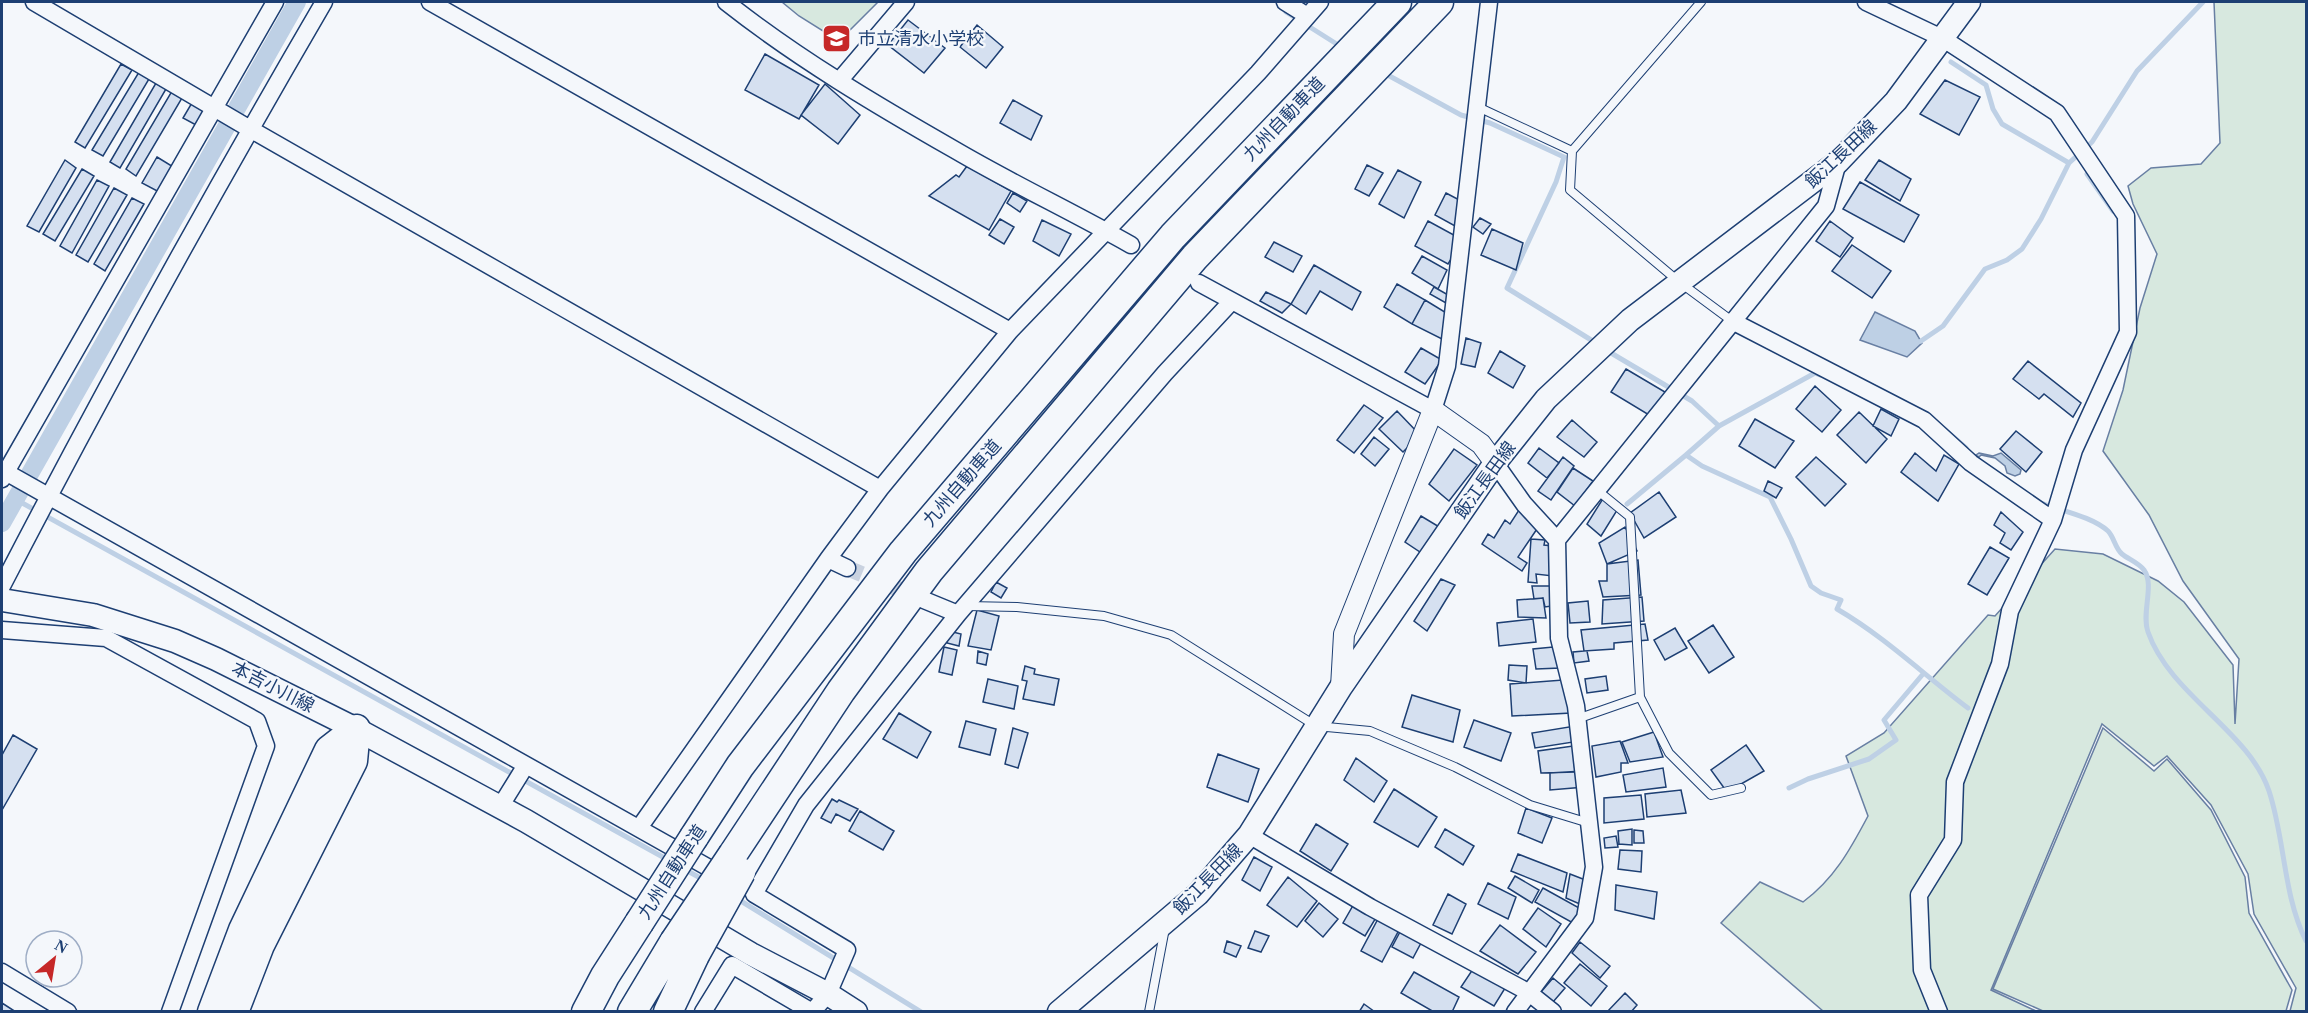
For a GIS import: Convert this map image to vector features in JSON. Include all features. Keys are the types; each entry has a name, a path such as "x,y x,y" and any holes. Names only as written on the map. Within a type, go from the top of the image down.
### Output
{"highway":[{"name":"九州自動車道","path":"586,1011 605,976 740,766 903,552 1173,236 1397,2"},
{"name":"九州自動車道","path":"632,1011 684,949 841,691 928,571 1195,257 1439,2"},
{"path":"212,1011 243,930 329,750 356,729"},
{"path":"234,1011 260,945 353,761 356,729"},
{"path":"668,1011 684,949"},
{"path":"582,1011 605,976"}],"main road":[{"name":"飯江長田線","path":"1059,1011 1198,894 1249,835 1341,687 1495,463 1546,399 1630,320 1678,281 1838,162 1896,100 1970,2"},
{"name":"本吉小川線","path":"2,600 93,615 174,641 356,729 526,821 751,954 856,1011"}],"street":[{"path":"34,2 250,129 880,489"},
{"path":"275,2 3,474 639,828 848,950 828,994 812,1011 732,965 703,1011"},
{"path":"2,586 47,497 250,129 324,2"},
{"path":"430,2 1010,331"},
{"path":"726,2 766,33 839,81 956,151 1131,245"},
{"path":"839,81 906,2"},
{"path":"1285,2 1306,15"},
{"path":"639,828 828,559 880,489 1010,331 1258,73 1306,15 1320,2"},
{"path":"1341,687 1344,633 1433,410 1447,366 1478,107 1488,2"},
{"path":"1486,19 1502,2"},
{"path":"1866,2 1942,38 2057,113 2126,216 2128,332 2074,450 2053,520 2010,611 2000,664 1955,782 1953,840 1918,895 1922,970 1939,1011"},
{"path":"1515,1011 1584,918 1594,867 1577,719 1559,638 1557,540 1826,206 1838,162"},
{"path":"1199,283 1433,410 1481,444 1524,504 1557,540"},
{"path":"754,894 806,805 962,610 1165,373 1232,301"},
{"path":"1732,321 1924,420 1971,463 2053,520"},
{"path":"828,559 847,568"},
{"path":"924,600 962,610"},
{"path":"2,630 106,638 257,721 266,746 170,1011"},
{"path":"500,807 526,765"},
{"path":"1249,835 1370,907 1528,992 1553,1011"},
{"path":"2,972 68,1011"}],"lane":[{"path":"1701,2 1572,151 1570,190 1678,281 1732,321"},
{"path":"1478,107 1572,151"},
{"path":"1597,490 1630,517 1641,698 1670,753 1711,795 1741,788"},
{"path":"962,610 1017,607 1104,616 1172,635 1316,726 1370,731 1455,767 1530,805 1589,823"},
{"path":"1577,719 1641,698"},
{"path":"1149,1011 1166,922"}],"shaded area":[{"path":"782,2 878,2 839,41 799,16"},
{"path":"2214,2 2306,2 2306,1011 2290,1011 2296,988 2254,914 2248,874 2211,805 2167,756 2154,766 2102,724 1991,990 2036,1011 1823,1011 1721,923 1760,882 1803,902 1824,884 1848,852 1868,816 1846,756 1884,733 1988,615 1995,616 2055,549 2103,554 2158,581 2184,602 2233,665 2235,724 2239,659 2183,581 2149,515 2103,451 2123,390 2140,308 2157,254 2133,204 2128,186 2151,168 2201,164 2220,143"},
{"path":"2103,728 2154,771 2167,759 2211,810 2245,877 2249,913 2292,990 2286,1011 2043,1011 1993,989"}],"water":[{"path":"1875,312 1915,331 1922,343 1907,357 1860,340"},
{"path":"1979,453 1993,456 2001,453 2021,470 2020,474 2015,476 2007,473 2005,466 1995,458 1981,455 1979,457 1976,455"}],"building":[{"path":"908,20 945,48 924,73 888,45"},
{"path":"977,25 1003,47 986,68 960,47"},
{"path":"765,54 819,85 799,119 745,90"},
{"path":"121,64 132,70 85,148 75,142"},
{"path":"139,72 149,79 103,156 92,150"},
{"path":"1945,80 1980,97 1959,135 1920,114"},
{"path":"156,83 166,89 120,168 110,162"},
{"path":"825,84 860,115 838,144 801,115"},
{"path":"172,91 182,98 136,176 126,169"},
{"path":"1013,100 1042,116 1031,140 1000,123"},
{"path":"193,101 206,108 196,125 183,118"},
{"path":"157,157 175,168 161,193 142,183"},
{"path":"65,160 76,168 39,232 27,226"},
{"path":"1879,160 1911,179 1900,201 1865,180"},
{"path":"1367,165 1383,173 1369,196 1355,189"},
{"path":"967,166 1011,191 989,230 929,196 956,175 959,177"},
{"path":"82,169 94,176 55,241 43,234"},
{"path":"1398,170 1421,182 1404,218 1379,204"},
{"path":"97,180 109,186 72,253 60,246"},
{"path":"1860,182 1919,215 1904,242 1843,209"},
{"path":"114,188 127,195 88,262 76,255"},
{"path":"1013,193 1027,201 1020,212 1007,203"},
{"path":"1446,193 1467,204 1455,226 1435,215"},
{"path":"132,198 144,204 105,271 94,264"},
{"path":"1480,218 1491,224 1483,234 1473,227"},
{"path":"1000,219 1014,227 1004,244 989,235"},
{"path":"1042,220 1071,234 1059,256 1033,241"},
{"path":"1428,221 1463,240 1448,264 1415,246"},
{"path":"1830,221 1853,238 1840,257 1816,241"},
{"path":"1492,229 1523,243 1516,270 1481,255"},
{"path":"1274,242 1302,256 1293,272 1265,257"},
{"path":"1852,245 1891,271 1872,298 1832,271"},
{"path":"1422,256 1447,270 1438,289 1412,273"},
{"path":"1314,265 1361,292 1352,310 1320,291 1306,314 1291,304"},
{"path":"1397,284 1425,300 1412,324 1384,307"},
{"path":"1434,287 1450,296 1446,303 1430,294"},
{"path":"1266,292 1291,304 1282,313 1260,301"},
{"path":"1425,300 1453,317 1442,339 1412,324"},
{"path":"1466,338 1481,343 1475,367 1461,364"},
{"path":"1421,348 1442,360 1425,384 1405,372"},
{"path":"1500,351 1525,366 1513,388 1488,373"},
{"path":"2028,361 2081,403 2073,417 2044,394 2039,399 2013,379"},
{"path":"1626,369 1670,395 1654,418 1611,392"},
{"path":"1815,386 1841,410 1822,432 1796,409"},
{"path":"1364,405 1383,418 1354,453 1337,440"},
{"path":"1881,409 1899,419 1891,436 1873,426"},
{"path":"1397,411 1420,435 1403,452 1379,429"},
{"path":"1859,412 1887,439 1866,463 1837,435"},
{"path":"1755,419 1794,441 1775,468 1739,446"},
{"path":"1572,420 1597,442 1584,457 1557,437"},
{"path":"2016,431 2042,452 2026,472 2000,449"},
{"path":"1374,437 1389,449 1375,466 1361,454"},
{"path":"1539,448 1559,463 1547,478 1528,463"},
{"path":"1454,449 1477,465 1449,501 1429,484"},
{"path":"1915,453 1936,471 1944,455 1959,464 1938,501 1901,472"},
{"path":"1563,457 1574,466 1551,500 1538,491"},
{"path":"1816,457 1846,484 1825,506 1796,477"},
{"path":"1573,468 1593,481 1575,506 1557,492"},
{"path":"1768,481 1782,488 1776,498 1764,491"},
{"path":"1659,492 1676,517 1644,538 1630,513"},
{"path":"1604,497 1619,507 1601,536 1587,524"},
{"path":"1521,507 1539,526 1518,557 1527,563 1522,571 1482,544 1488,534 1494,538 1505,520 1510,524"},
{"path":"2001,512 2023,532 2011,550 2000,543 2005,533 1994,525"},
{"path":"1421,516 1441,528 1423,554 1405,542"},
{"path":"1625,527 1637,551 1607,564 1599,543"},
{"path":"1531,539 1545,540 1544,545 1554,546 1553,576 1536,574 1537,583 1528,582"},
{"path":"1990,547 2009,558 1987,595 1968,584"},
{"path":"1638,560 1641,595 1603,597 1599,581 1607,581 1607,564"},
{"path":"1441,579 1455,585 1427,631 1414,621"},
{"path":"996,582 1007,588 1001,598 991,592"},
{"path":"1532,586 1558,586 1558,605 1545,607 1543,598 1534,599"},
{"path":"1642,597 1644,621 1602,624 1603,600"},
{"path":"1543,598 1546,618 1518,617 1517,600"},
{"path":"1588,601 1590,622 1570,623 1568,603"},
{"path":"977,610 999,616 991,650 968,646"},
{"path":"1533,619 1536,642 1499,646 1497,623"},
{"path":"1645,624 1648,640 1614,643 1614,649 1584,651 1581,630"},
{"path":"1713,625 1734,657 1709,673 1688,641"},
{"path":"1675,628 1687,648 1665,660 1654,640"},
{"path":"949,631 961,634 959,646 947,643"},
{"path":"944,647 957,650 952,675 939,672"},
{"path":"1553,647 1560,668 1536,669 1533,649"},
{"path":"978,651 988,654 986,665 977,663"},
{"path":"1587,651 1589,661 1574,663 1573,652"},
{"path":"1509,665 1527,666 1526,683 1508,680"},
{"path":"1025,666 1035,669 1034,674 1059,679 1054,705 1023,699 1027,681 1022,680"},
{"path":"1606,676 1608,690 1587,693 1585,679"},
{"path":"988,679 1018,686 1014,709 983,702"},
{"path":"1563,680 1571,713 1512,716 1510,684"},
{"path":"1412,695 1460,710 1453,742 1402,727"},
{"path":"899,713 931,732 917,758 883,739"},
{"path":"1474,720 1511,733 1501,761 1464,747"},
{"path":"966,721 996,729 990,755 959,747"},
{"path":"1575,726 1580,741 1535,748 1532,733"},
{"path":"1013,728 1028,733 1018,768 1005,764"},
{"path":"1654,732 1663,757 1630,762 1622,742"},
{"path":"13,735 37,749 2,810 2,755"},
{"path":"1620,741 1628,763 1621,763 1621,772 1596,777 1592,746"},
{"path":"1580,745 1582,759 1574,759 1575,772 1541,773 1538,751"},
{"path":"1746,745 1764,771 1727,792 1711,770"},
{"path":"1218,754 1259,769 1248,802 1207,787"},
{"path":"1356,758 1387,781 1374,802 1344,780"},
{"path":"1663,768 1666,787 1626,792 1623,775"},
{"path":"1583,771 1585,787 1550,790 1550,773"},
{"path":"1394,789 1437,817 1418,847 1374,822"},
{"path":"1681,790 1686,813 1647,817 1645,794"},
{"path":"1641,795 1644,819 1604,823 1604,798"},
{"path":"832,799 858,809 850,821 836,814 831,823 821,818"},
{"path":"1526,808 1552,818 1542,843 1518,833"},
{"path":"860,811 894,831 883,850 849,831"},
{"path":"1316,824 1348,844 1331,871 1300,851"},
{"path":"1445,829 1474,846 1463,865 1435,847"},
{"path":"1632,829 1632,845 1619,844 1618,831"},
{"path":"1634,830 1643,831 1644,843 1634,843"},
{"path":"1616,836 1618,847 1605,848 1604,838"},
{"path":"1620,850 1642,851 1641,872 1618,869"},
{"path":"1518,854 1567,873 1563,892 1511,871"},
{"path":"1254,857 1272,867 1260,891 1242,880"},
{"path":"1570,874 1588,881 1582,905 1566,898"},
{"path":"1515,876 1539,890 1532,903 1508,888"},
{"path":"1288,877 1317,901 1297,927 1267,905"},
{"path":"1488,883 1516,897 1508,919 1478,904"},
{"path":"1616,885 1657,892 1654,919 1615,910"},
{"path":"1543,888 1581,909 1573,923 1535,902"},
{"path":"1448,894 1466,904 1452,934 1433,925"},
{"path":"1355,902 1377,916 1365,936 1343,923"},
{"path":"1319,903 1338,919 1323,937 1305,921"},
{"path":"1538,908 1561,924 1546,947 1523,929"},
{"path":"1379,917 1400,928 1382,962 1361,951"},
{"path":"1500,925 1536,952 1518,974 1480,951"},
{"path":"1401,930 1422,941 1413,958 1392,947"},
{"path":"1255,931 1269,936 1261,952 1248,948"},
{"path":"1227,941 1241,946 1236,957 1224,952"},
{"path":"1580,942 1610,966 1600,978 1572,953"},
{"path":"1580,964 1607,986 1591,1006 1564,983"},
{"path":"1475,966 1507,985 1494,1006 1461,987"},
{"path":"1414,972 1459,997 1452,1012 1434,1012 1401,993"},
{"path":"1553,978 1565,988 1553,1002 1541,992"},
{"path":"1625,993 1637,1005 1631,1012 1607,1012"},
{"path":"2,1003 16,1012 2,1012"},
{"path":"1364,1004 1375,1012 1359,1012"}],"waterway":[{"path":"2,523 297,2"},
{"path":"1951,62 1986,85 1993,109 2002,124 2069,163 2092,142 2137,71 2203,2"},
{"path":"1286,12 1343,48"},
{"path":"1384,73 1461,115 1490,123 1564,157 1556,182 1507,288 1596,343"},
{"path":"1921,341 1943,326 1985,269 2007,260 2022,249 2041,219 2069,163"},
{"path":"2087,174 2113,211"},
{"path":"1606,350 1692,401 1719,426 1815,373 1820,375"},
{"path":"1719,426 1686,455 1702,466 1770,497 1811,586 1821,593 1841,600 1837,609 1888,644 1968,708"},
{"path":"1944,429 1966,448"},
{"path":"1627,504 1686,455"},
{"path":"15,499 670,861"},
{"path":"2041,503 2101,526 2110,533 2122,554 2144,570 2148,583 2146,624 2159,654 2173,675 2245,750 2259,770 2269,791 2288,886 2298,923 2306,941"},
{"path":"1789,788 1808,779 1869,759 1896,740 1884,720 1923,674"},
{"path":"684,869 704,880"},
{"path":"736,898 921,1012"}],"tunnel":[{"path":"847,568 918,597"}],"place":[{"name":"市立清水小学校","path":"837,39"}]}
